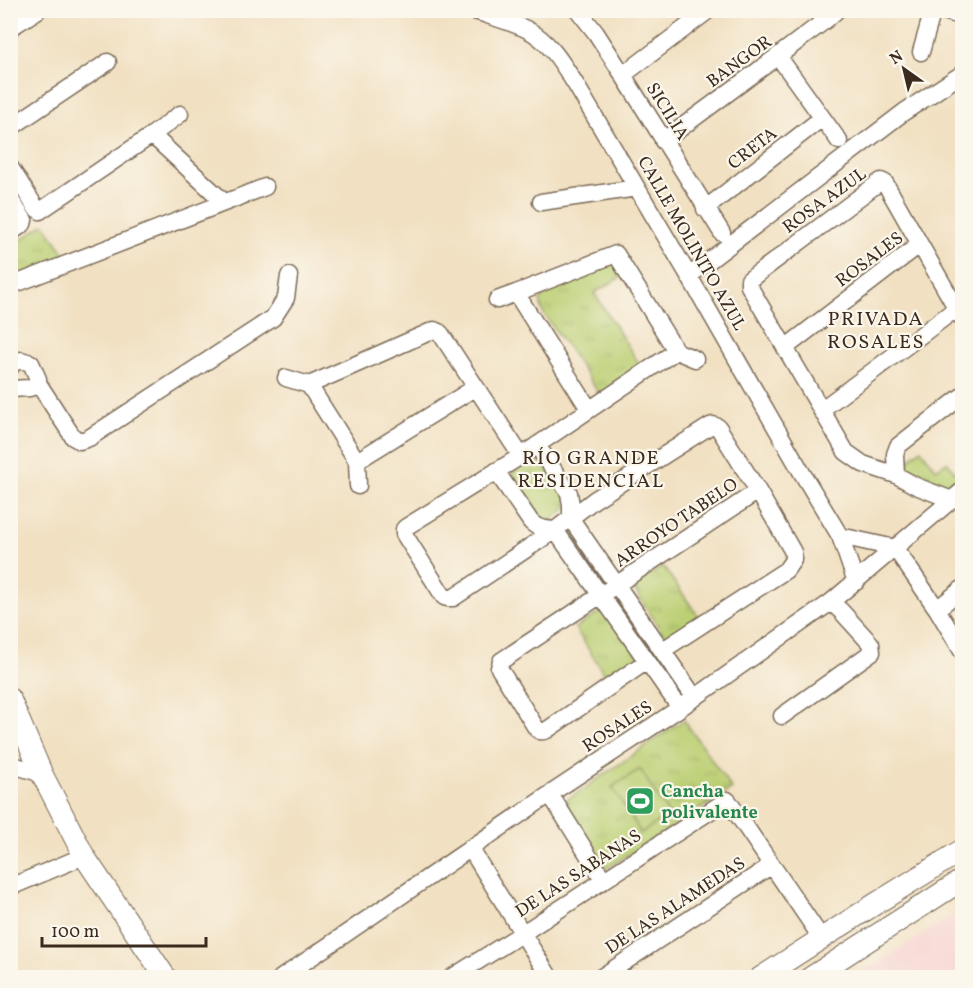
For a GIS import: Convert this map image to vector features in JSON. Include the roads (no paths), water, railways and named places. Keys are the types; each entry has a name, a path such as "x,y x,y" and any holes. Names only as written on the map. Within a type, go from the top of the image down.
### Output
{"main road":[{"path":"10,699 42,774 84,856 166,978"},
{"path":"760,978 963,850"},
{"path":"810,978 962,881"}],"street":[{"path":"10,28 38,10"},
{"name":"CALLE MOLINITO AZUL","path":"472,10 525,28 538,36 549,47 576,85 840,536 856,582"},
{"name":"SICILIA","path":"578,10 596,33 722,233"},
{"path":"623,75 709,10"},
{"name":"BANGOR","path":"663,141 837,10"},
{"path":"921,52 933,10"},
{"path":"942,10 963,16"},
{"path":"778,56 839,141"},
{"path":"10,128 108,62"},
{"path":"689,276 903,112 963,74"},
{"path":"10,167 40,211 180,114"},
{"name":"CRETA","path":"705,209 822,118"},
{"path":"152,135 224,202"},
{"name":"ROSA AZUL","path":"785,348 749,286 749,280 880,182 885,183 960,313"},
{"path":"10,286 265,187"},
{"path":"541,202 637,188"},
{"path":"10,199 24,220 23,224 10,233"},
{"name":"ROSALES","path":"785,348 920,245"},
{"path":"497,300 616,249 676,351 695,359"},
{"path":"10,368 21,360 31,363 38,383 73,437 80,441 273,318 286,298 289,276"},
{"path":"516,293 589,409"},
{"path":"821,410 960,313"},
{"path":"286,378 309,385 434,330 441,334 521,456"},
{"path":"785,348 846,452 862,464 896,475 916,486 957,495"},
{"path":"663,650 786,570 793,560 793,552 718,427 713,425 594,500 555,531 453,598 444,597 405,536 404,529 521,456 676,351"},
{"path":"10,389 30,388 38,383"},
{"path":"309,385 357,461 358,486"},
{"path":"357,461 476,387"},
{"path":"896,475 895,454 898,446 963,396"},
{"path":"537,445 569,493 571,519 695,698"},
{"path":"496,471 531,522 541,528 555,531 680,708"},
{"name":"ARROYO TABELO","path":"647,661 547,730 539,731 500,671 499,664 758,491"},
{"path":"569,493 594,500"},
{"name":"ROSALES","path":"281,978 470,848 695,698 831,602 957,495"},
{"path":"840,536 895,549 963,651"},
{"path":"937,609 963,589"},
{"path":"783,716 872,652 871,644 831,602"},
{"path":"10,764 42,774"},
{"path":"550,794 603,879"},
{"name":"DE LAS SABANAS","path":"451,978 726,801 729,802 772,866"},
{"path":"470,848 550,978"},
{"path":"10,887 84,856"},
{"path":"772,866 822,939"},
{"name":"DE LAS ALAMEDAS","path":"600,978 772,866"}],"place":[{"name":"Cancha polivalente","path":"640,801"}],"district":[{"name":"PRIVADA ROSALES","path":"876,330"},
{"name":"RÍO GRANDE RESIDENCIAL","path":"591,468"}]}
